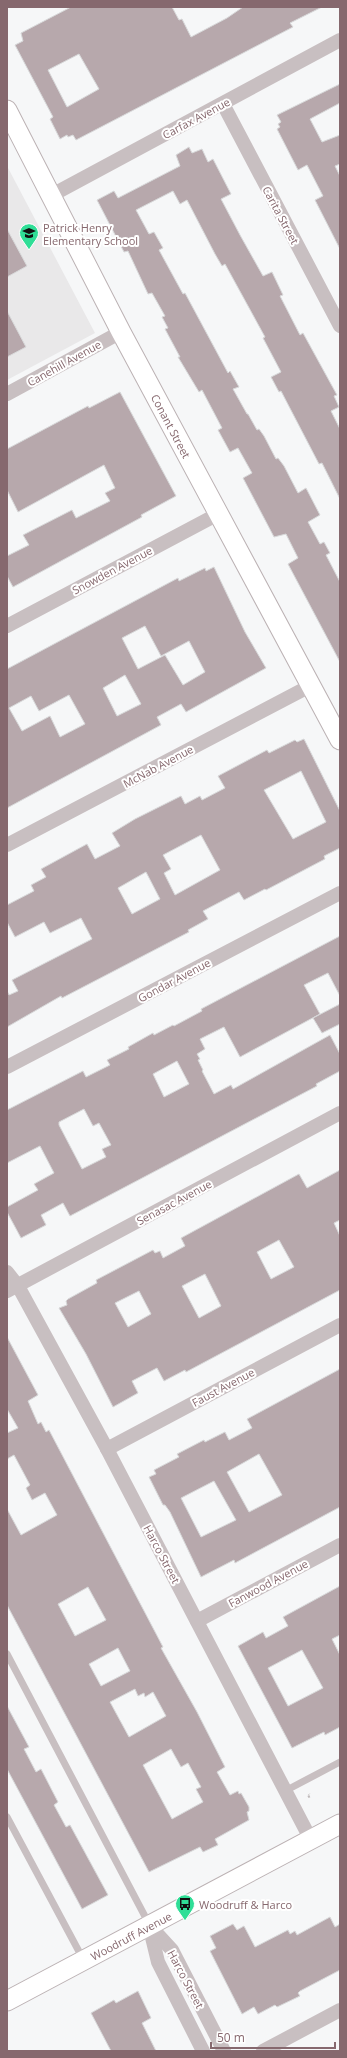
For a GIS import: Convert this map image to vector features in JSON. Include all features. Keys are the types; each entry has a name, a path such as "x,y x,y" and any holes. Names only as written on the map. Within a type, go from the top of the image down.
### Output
{"street":[{"name":"Carfax Avenue","path":"52,195 340,40"},
{"name":"Carita Street","path":"223,104 340,326"},
{"name":"Conant Street","path":"7,110 52,195 121,332 340,740"},
{"name":"Canehill Avenue","path":"7,394 121,332"},
{"name":"Snowden Avenue","path":"7,626 218,514"},
{"name":"McNab Avenue","path":"7,845 310,686"},
{"name":"Gondar Avenue","path":"7,1067 340,894"},
{"name":"Senasac Avenue","path":"12,1288 340,1113"},
{"name":"Harco Street","path":"7,1272 12,1288 107,1449 311,1840"},
{"name":"Faust Avenue","path":"107,1449 340,1325"},
{"name":"Fanwood Avenue","path":"197,1621 340,1545"},
{"name":"Woodruff Avenue","path":"7,2001 340,1824"},
{"name":"Harco Street","path":"150,1926 158,1962 203,2051"},
{"name":"Harco Street","path":"150,1926 172,1950 224,2051"},
{"path":"263,2051 340,2010"}],"lane":[{"path":"7,1654 150,1926"},
{"path":"285,1791 340,1762"},
{"path":"7,1817 84,1961"}],"shaded area":[{"name":"Patrick Henry Elementary School","path":"7,166 95,333 7,380"}],"building":[{"path":"71,7 172,7 179,20 182,19 191,37 227,18 243,7 322,7 290,23 293,27 76,140 73,135 68,137 67,135 60,139 50,119 53,117 15,45 23,41 21,33","holes":["79,54 99,89 67,107 48,70"]},
{"path":"340,84 340,103 310,119 322,142 340,135 340,164 335,166 340,176 340,249 315,200 323,196 307,165 298,170 277,129 280,127 278,124 281,122 277,115"},
{"path":"189,147 192,153 202,149 208,162 213,159 231,194 221,199 263,276 272,272 283,295 280,296 300,335 303,333 337,395 334,396 339,407 331,411 340,429 340,499 322,463 319,464 281,391 279,392 271,377 281,372 263,338 265,337 225,264 222,266 215,254 187,200 180,204 173,191 136,210 149,234 154,232 163,248 159,250 183,294 185,293 228,373 230,371 239,387 233,389 247,414 257,430 259,429 264,436 276,459 278,458 284,466 298,493 306,488 320,515 308,522 320,544 324,542 330,553 326,555 340,582 340,662 288,564 298,558 286,534 274,537 243,478 252,473 238,448 230,452 218,430 222,428 202,390 199,392 178,357 180,357 165,329 168,328 162,317 165,316 152,293 148,294 128,251 124,252 97,200 114,191 118,198 180,166 176,155"},
{"path":"7,229 27,266 7,277"},
{"path":"7,311 26,347 7,357"},
{"path":"120,392 176,496 141,515 142,517 13,587 7,576 7,556 29,545 23,535 72,510 76,518 110,501 105,493 115,488 104,465 18,512 7,490 7,449 88,406 89,408"},
{"path":"214,567 245,632 266,668 186,712 181,704 157,717 161,725 7,808 7,669 178,578 179,581 205,568 206,571","holes":["145,626 161,656 189,641 205,672 183,685 165,655 138,669 122,638","125,675 141,704 117,716 103,688","69,695 85,724 60,737 50,716 22,731 9,708 31,696 39,711"]},
{"path":"304,739 340,811 340,848 324,856 325,859 266,890 265,889 244,900 239,892 203,911 208,919 188,930 189,932 62,998 61,996 7,1027 7,991 9,995 18,991 12,980 92,939 81,918 50,933 44,922 15,937 7,922 7,905 34,891 31,885 46,877 41,869 87,844 95,859 120,846 112,833 135,819 181,796 185,804 200,796 202,800 225,788 218,776 267,750 269,753 295,740 297,742","holes":["301,771 326,822 293,839 264,790","201,835 220,870 175,895 164,873 171,869 163,855","146,872 160,899 132,914 118,888"]},
{"path":"340,936 340,996 328,973 304,985 320,1014 240,1057 224,1027 200,1039 205,1049 197,1054 200,1059 198,1060 203,1070 202,1071 214,1094 231,1085 233,1089 330,1035 340,1054 340,1071 316,1084 317,1086 70,1216 63,1203 41,1215 46,1225 21,1238 7,1212 7,1207 38,1190 34,1184 54,1173 40,1146 7,1163 7,1110 83,1071 86,1077 110,1065 107,1060 129,1049 128,1047 153,1033 154,1035 173,1025 174,1026 202,1011 201,1009","holes":["177,1061 189,1084 164,1097 153,1074","84,1109 93,1126 99,1123 111,1145 102,1149 106,1157 82,1169 59,1125 59,1122"]},
{"path":"340,1004 340,1024 322,1033 313,1018"},
{"path":"340,1170 340,1220 334,1223 340,1236 340,1290 186,1372 185,1370 164,1381 157,1368 132,1381 138,1393 113,1407 86,1354 59,1308 67,1305 66,1301 68,1299 97,1283 96,1280 153,1250 155,1253 160,1251 163,1258 185,1246 181,1238 299,1174 307,1188","holes":["279,1240 294,1267 271,1279 257,1252","205,1274 221,1306 199,1318 182,1286","139,1291 151,1314 128,1327 115,1303"]},
{"path":"7,1337 38,1395 28,1401 38,1424 41,1422 46,1432 49,1430 163,1647 161,1648 197,1712 225,1767 217,1772 230,1795 238,1791 239,1794 241,1793 249,1807 249,1811 247,1812 249,1820 215,1839 218,1845 203,1852 200,1847 149,1872 7,1605 7,1509 21,1535 57,1515 45,1493 32,1500 26,1488 30,1485 14,1455 7,1459 7,1433 18,1428 7,1409","holes":["88,1587 106,1620 75,1636 58,1604","118,1648 130,1671 101,1686 89,1664","135,1689 138,1696 144,1693 145,1697 153,1692 166,1716 129,1737 110,1702","171,1749 181,1767 188,1763 201,1787 196,1789 203,1802 172,1819 143,1765"]},
{"path":"340,1369 340,1507 235,1563 234,1560 201,1577 170,1512 165,1505 163,1505 149,1477 156,1474 154,1470 179,1457 177,1454 204,1440 205,1442 225,1432 229,1440 252,1428 247,1419","holes":["259,1454 282,1495 249,1512 227,1472","214,1481 236,1520 201,1537 181,1498"]},
{"path":"340,1586 340,1635 332,1639 340,1655 340,1727 325,1735 324,1732 292,1748 238,1646 263,1632 266,1638 288,1626 283,1617","holes":["302,1650 323,1688 288,1706 268,1668"]},
{"path":"7,1706 29,1747 24,1749 36,1772 41,1769 58,1802 54,1805 66,1827 70,1825 108,1895 82,1909 7,1769"},
{"path":"330,1917 335,1927 340,1924 340,1970 300,1991 298,1993 300,1996 277,2007 275,2005 258,2014 254,2007 242,2014 210,1951 216,1948 210,1936 233,1924 237,1930 244,1926 255,1947 288,1930 290,1934 295,1931 297,1935"},
{"path":"138,1991 151,2018 142,2023 156,2051 111,2051 91,2013 114,2000 116,2003"}],"place":[{"name":"Patrick Henry Elementary School","path":"29,250"},
{"name":"Woodruff & Harco","path":"185,1921"}]}
